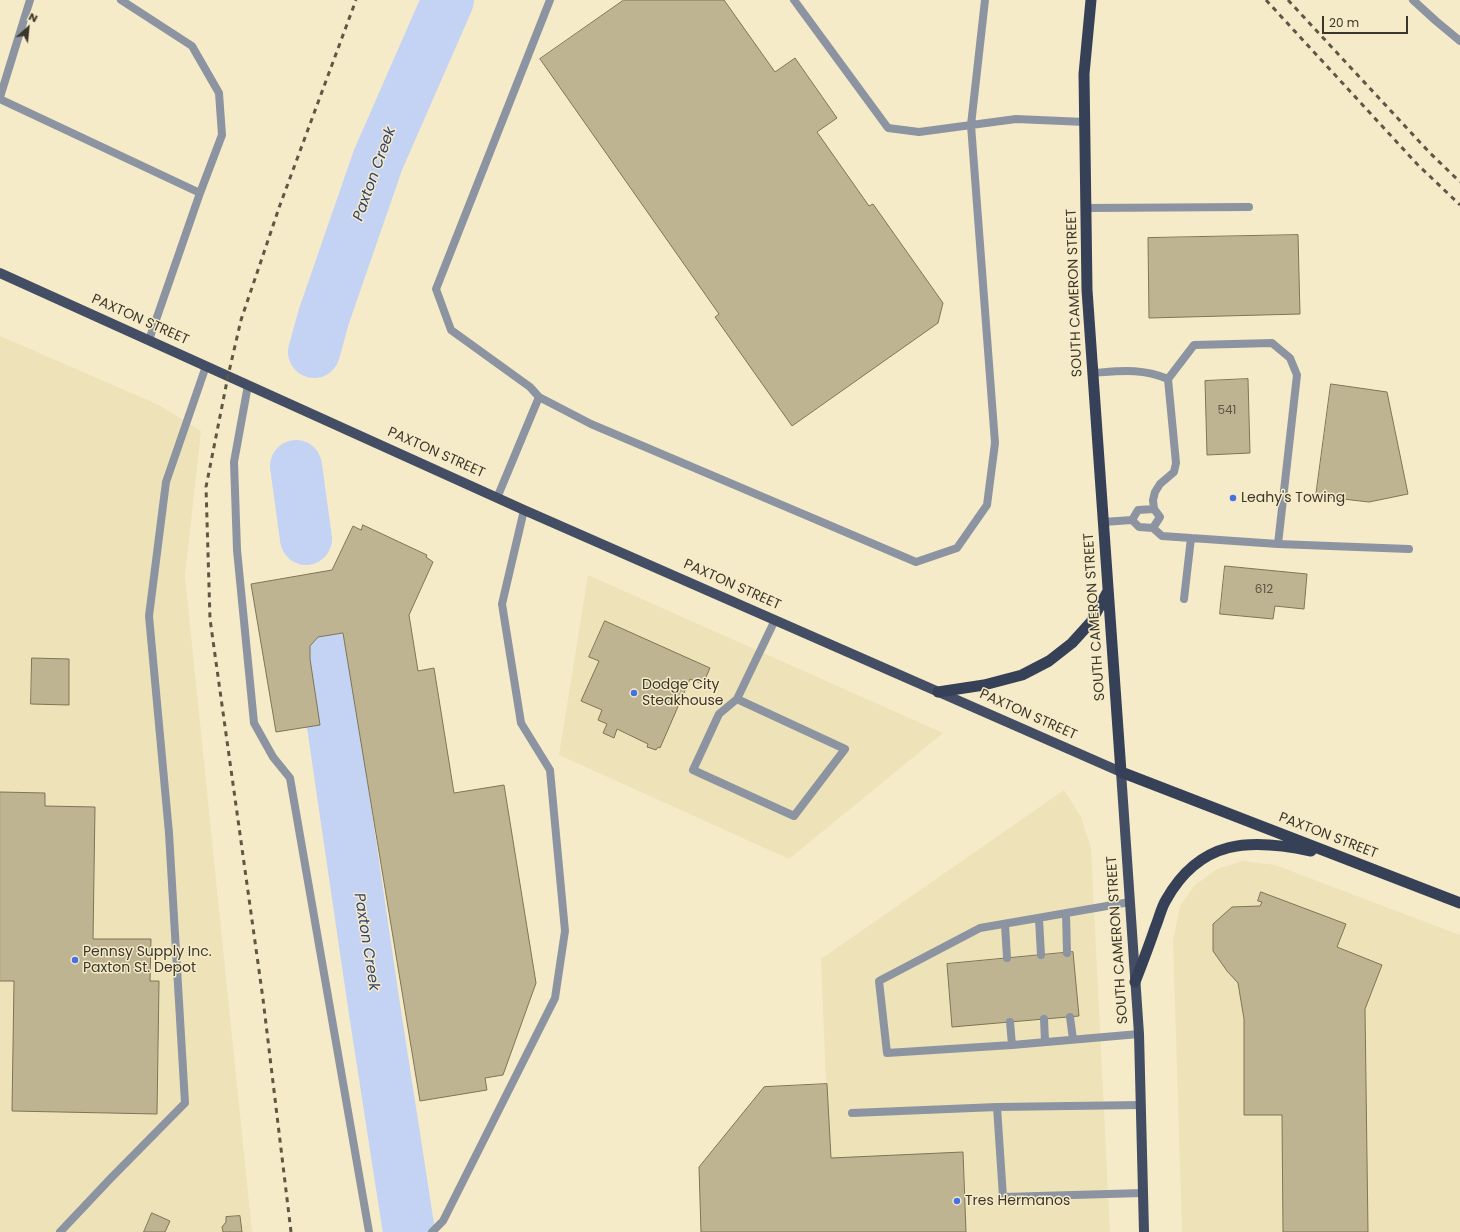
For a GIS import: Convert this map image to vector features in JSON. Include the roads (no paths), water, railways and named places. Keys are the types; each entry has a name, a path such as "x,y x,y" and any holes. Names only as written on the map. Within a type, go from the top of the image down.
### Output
{"highway":[{"name":"SOUTH CAMERON STREET","path":"1091,0 1084,74 1087,290 1121,772"},
{"path":"938,692 984,685 1022,675 1049,661 1072,643 1091,622 1108,591"},
{"name":"PAXTON STREET","path":"1121,772 1460,903"},
{"path":"1136,982 1165,901 1175,885 1186,872 1203,858 1220,849 1238,845 1261,844 1282,845 1345,858"}],"main road":[{"name":"PAXTON STREET","path":"0,273 497,498 1121,772"},
{"name":"SOUTH CAMERON STREET","path":"1121,772 1139,1034 1144,1232"}],"lane":[{"path":"30,0 0,98 200,193"},
{"path":"121,0 192,46 219,93 222,135 148,340"},
{"path":"550,0 436,289 451,330 530,387 539,397 591,424 916,562 957,548 987,505 995,443 971,125 985,0"},
{"path":"794,0 888,128 919,132 1016,120 1085,122"},
{"path":"1413,0 1460,41"},
{"path":"1086,208 1249,207"},
{"path":"1153,528 1160,517 1154,509 1153,500 1155,492 1160,484 1174,472 1176,463 1168,379 1194,345 1272,344 1290,358 1297,375 1278,544"},
{"path":"60,1232 110,1178 185,1103 169,833 149,616 166,482 206,366"},
{"path":"1093,373 1132,370 1159,375 1168,379"},
{"path":"248,385 234,462 237,550 254,723 273,757 290,778 369,1232"},
{"path":"497,498 539,397"},
{"path":"1132,520 1138,510 1154,509"},
{"path":"432,1232 443,1221 555,998 565,931 550,770 521,723 502,604 524,510"},
{"path":"1103,522 1132,520 1139,527 1153,528 1162,536 1278,544 1409,549"},
{"path":"1184,599 1191,538"},
{"path":"737,700 845,749 794,816 693,770 719,714 737,700 775,620"},
{"path":"1130,902 1039,919 980,928 880,981 888,1053 1012,1045 1073,1038 1139,1034"},
{"path":"1066,914 1067,953"},
{"path":"1039,919 1041,955"},
{"path":"1005,924 1007,958"},
{"path":"1070,1017 1073,1038"},
{"path":"1044,1019 1045,1041"},
{"path":"1010,1022 1012,1045"},
{"path":"852,1113 997,1107 1141,1105"},
{"path":"997,1107 1003,1198 1143,1193"}],"waterway":[{"name":"Paxton Creek","path":"314,352 324,316 378,160 448,0"},
{"name":"Paxton Creek","path":"296,466 306,539"},
{"name":"Paxton Creek","path":"322,651 409,1232"}],"railway":[{"path":"291,1232 263,999 210,619 206,487 228,376 241,320 280,205 356,0"},
{"path":"1266,0 1417,164 1460,205"},
{"path":"1288,0 1429,152 1460,182"}],"place":[{"name":"Leahy's Towing","path":"1233,498"},
{"name":"Dodge City Steakhouse","path":"634,693"},
{"name":"Pennsy Supply Inc. Paxton St. Depot","path":"75,960"},
{"name":"Tres Hermanos","path":"957,1201"}]}
